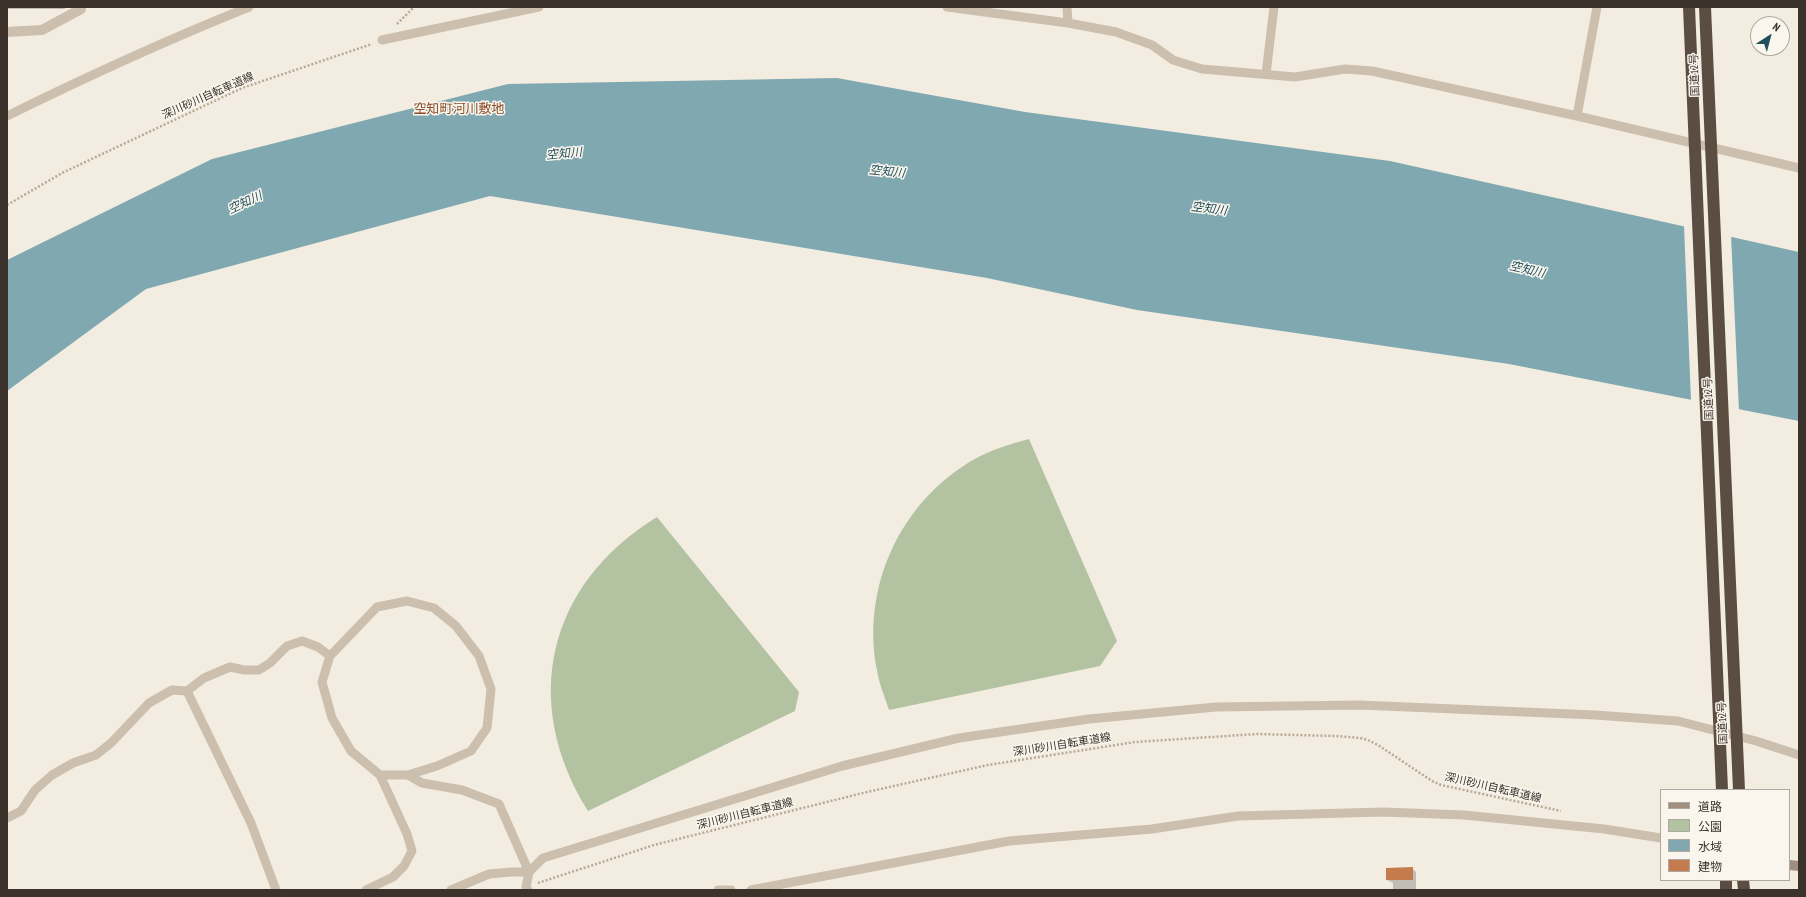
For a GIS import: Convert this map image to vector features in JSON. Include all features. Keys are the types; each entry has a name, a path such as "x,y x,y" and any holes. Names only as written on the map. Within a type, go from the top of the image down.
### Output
{"highway":[{"name":"国道12号","path":"1689,7 1722,789"},
{"name":"国道12号","path":"1705,7 1739,789"}],"street":[{"path":"7,32 42,30 81,9 81,7"}],"lane":[{"path":"7,116 77,82 196,28 249,7"},
{"path":"382,40 539,7"},
{"path":"947,7 1068,23 1116,32 1152,45 1173,60 1202,69 1295,77 1345,69 1372,71 1577,116 1799,168"},
{"path":"1067,7 1068,23"},
{"path":"1266,74 1274,7"},
{"path":"1577,116 1597,7"},
{"path":"366,890 393,877 404,866 412,851 407,834 380,775 351,751 332,718 322,682 330,656 376,607 407,602 434,608 456,626 479,656 491,689 487,728 471,751 437,766 408,775 380,775"},
{"path":"7,818 21,811 35,790 52,775 72,763 96,755 111,743 149,703 172,690 187,691 204,678 230,667 244,670 259,670 270,663 287,646 302,641 318,647 330,656"},
{"path":"187,691 251,823 276,890"},
{"path":"451,890 489,874 529,872 543,858 842,766 959,738 1089,719 1216,707 1360,705 1595,715 1678,721 1756,741 1799,755"},
{"path":"408,775 422,783 462,790 499,804 529,872 527,888"},
{"path":"751,890 1009,841 1152,829 1238,816 1383,812 1464,815 1604,829 1660,838"},
{"path":"718,890 731,890"}],"path":[{"name":"深川砂川自転車道線","path":"7,205 62,173 242,88 382,40 414,7"},
{"name":"深川砂川自転車道線","path":"527,888 654,845 867,792 988,765 1135,742 1257,734 1360,738 1378,745 1432,781 1441,785 1564,812"}],"green space":[{"path":"1029,439 1117,641 1100,666 889,710 878,675 874,639 875,608 881,579 892,550 906,523 925,499 947,478 986,453"},
{"path":"657,517 799,692 795,711 588,811 567,770 555,728 551,688 556,648 569,611 590,576 620,544"}],"water":[{"name":"空知川","path":"837,78 1025,112 1390,161 1799,252 1799,421 1509,364 1137,310 987,278 490,196 146,289 7,391 7,260 212,159 508,84"}],"pier":[{"path":"1684,225 1731,235 1739,411 1691,401"}],"building":[{"path":"1413,867 1413,880 1386,880 1386,868"}],"district":[{"name":"空知町河川敷地","path":"459,109"}]}
